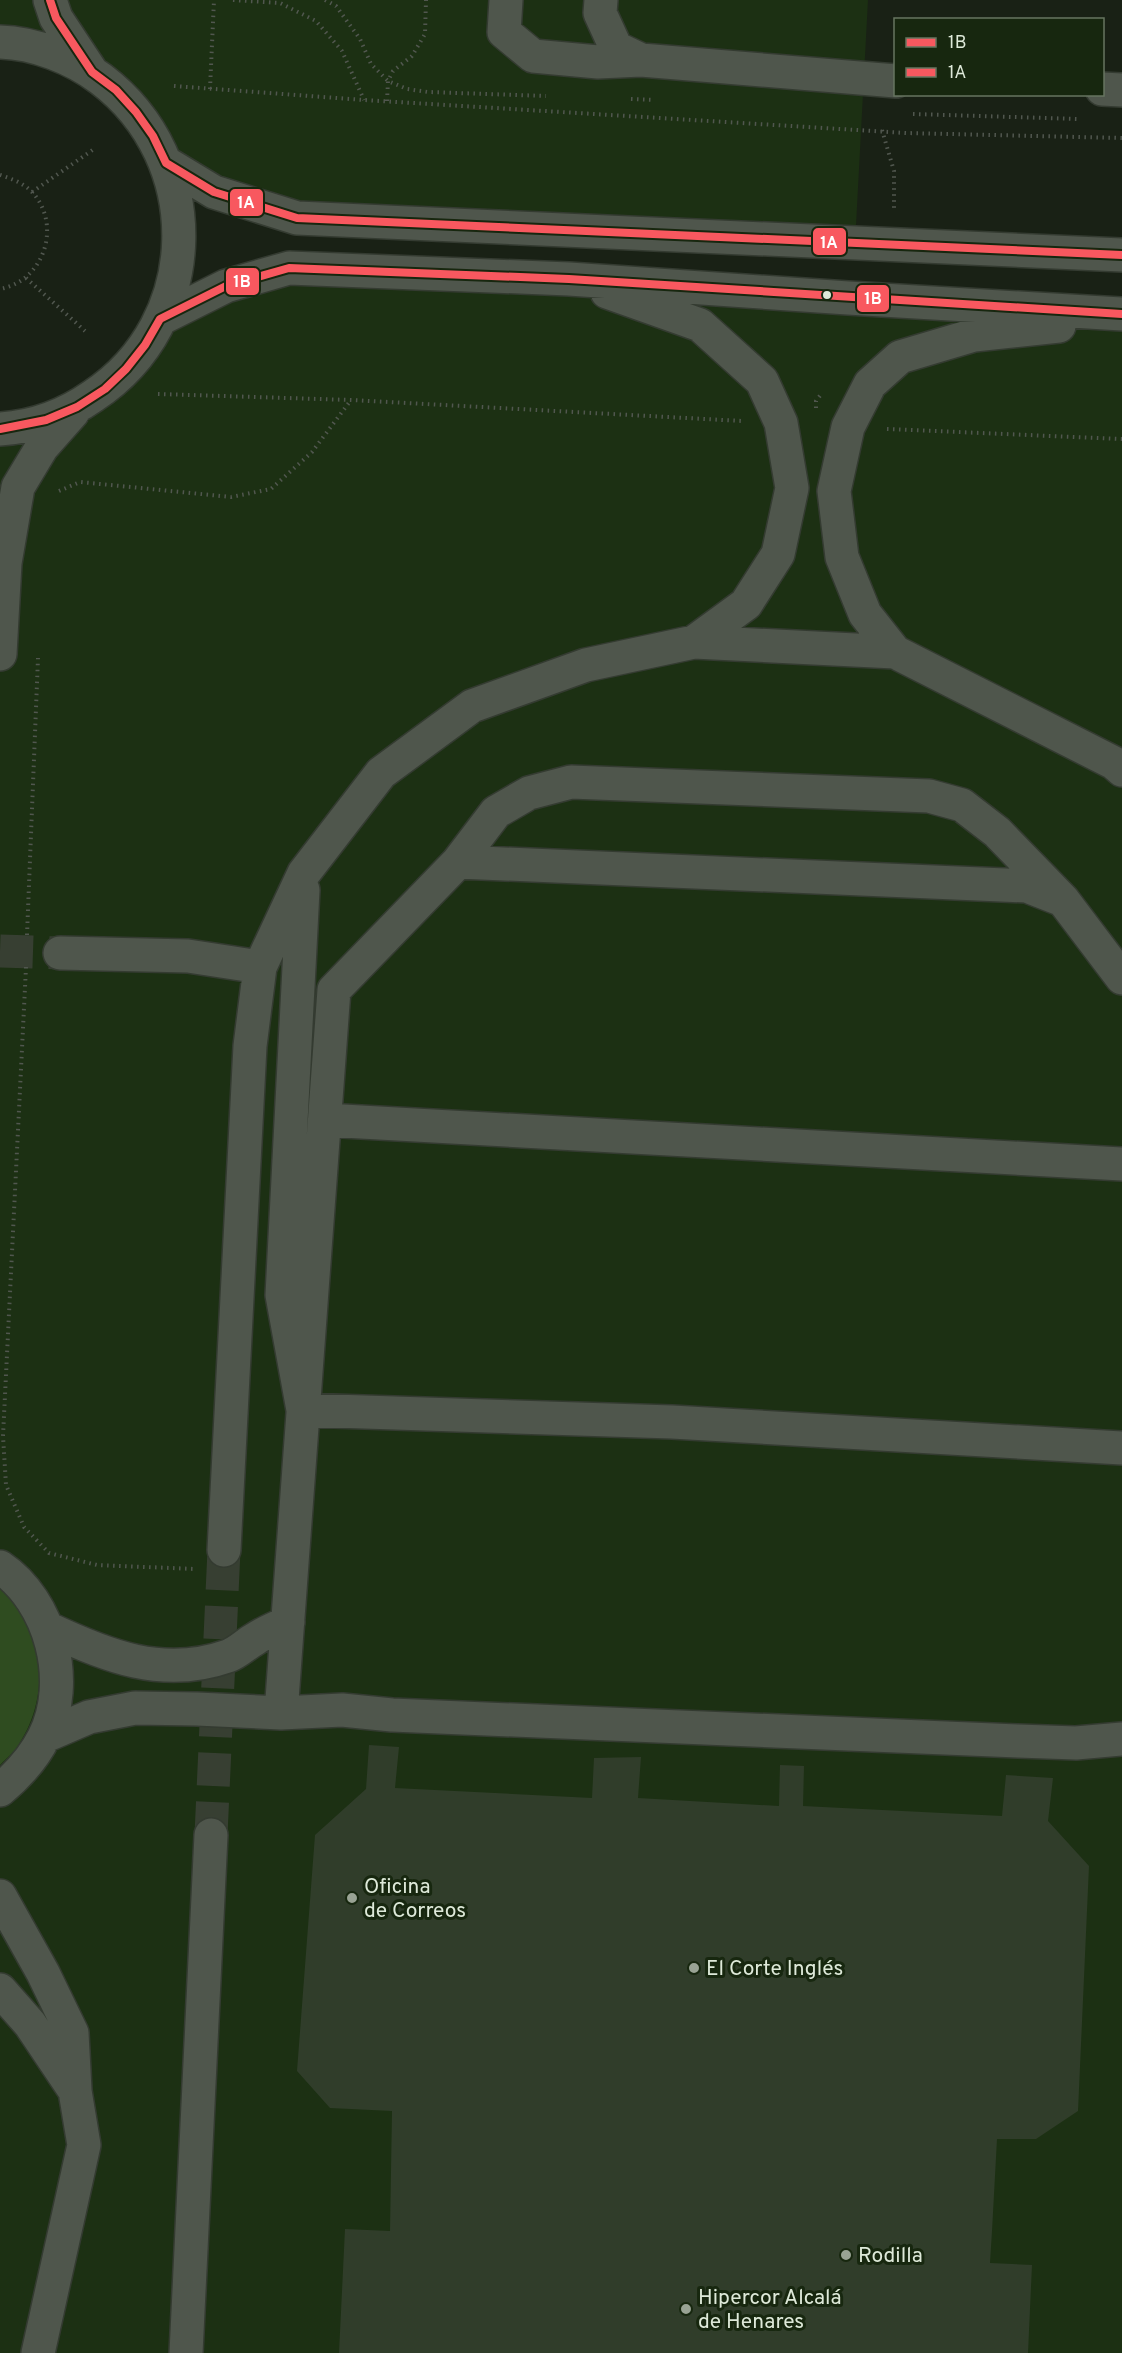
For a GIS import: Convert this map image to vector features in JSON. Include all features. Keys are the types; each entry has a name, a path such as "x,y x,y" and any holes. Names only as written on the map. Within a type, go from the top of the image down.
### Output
{"street":[{"path":"50,0 56,18 92,72"},
{"path":"506,0 504,32 533,56 598,62 641,60 894,81"},
{"path":"601,0 600,12 616,48 641,60"},
{"path":"0,42 35,47 64,57 92,72 116,90 136,112 153,136 166,163 176,197 180,242 177,268 160,319 145,345 126,369 105,389 77,407 46,420 0,429"},
{"path":"1104,89 1122,90"},
{"path":"166,163 214,192 297,218 1122,255"},
{"path":"160,319 226,286 289,268 569,279 1122,314"},
{"path":"569,279 700,325 762,381 782,423 792,488 778,554 746,604 694,642"},
{"path":"895,652 865,614 842,557 834,492 848,427 870,384 900,357 974,334 1122,320"},
{"path":"0,654 5,563 18,487 42,447 77,407"},
{"path":"213,1559 250,1046 260,967 304,873 381,773 472,706 586,665 694,642 895,652 1114,763 1122,770"},
{"path":"281,1713 334,990 458,862 496,812 528,793 571,782 929,796 962,805 998,832 1063,900 1122,978"},
{"path":"458,862 1028,886 1063,900"},
{"path":"303,1410 282,1295 304,873"},
{"path":"60,952 188,956 260,967"},
{"path":"324,1120 1122,1164"},
{"path":"303,1410 672,1422 1122,1448"},
{"path":"0,1567 8,1572 32,1598 47,1628 56,1664 55,1701 45,1736 21,1773 0,1790"},
{"path":"47,1628 90,1648 136,1663 181,1667 229,1656 257,1637 288,1623"},
{"path":"45,1736 89,1717 135,1708 281,1713 342,1710 392,1715 1041,1742 1076,1743 1122,1739"},
{"path":"186,2353 211,1835"},
{"path":"0,1896 43,1973 72,2033 75,2091 84,2145 38,2353"},
{"path":"0,1990 30,2024 75,2091"}],"path":[{"path":"210,89 214,0"},
{"path":"233,0 280,3 316,21 342,51 363,100"},
{"path":"387,101 388,81 393,71 412,56 425,34 426,0"},
{"path":"174,86 363,100 882,130 1122,138"},
{"path":"882,130 894,171 894,215"},
{"path":"32,192 94,149"},
{"path":"0,174 18,180 32,192 43,208 48,227 46,246 38,264 26,278 0,289"},
{"path":"26,278 86,331"},
{"path":"158,394 351,400 782,423"},
{"path":"52,494 80,482 231,497 271,489 312,452 351,400"},
{"path":"848,427 1122,439"},
{"path":"27,936 39,648"},
{"path":"26,960 1,1436 6,1485 24,1527 49,1553 97,1565 213,1559"}],"shaded area":[{"path":"0,0 868,0 855,244 407,222 214,192 136,112 0,42"},
{"path":"289,268 1122,314 1122,2353 0,2353 0,429 12,429 145,345"},
{"path":"0,1588 27,1622 35,1641 39,1662 39,1684 36,1705 29,1725 17,1747 0,1765"}],"building":[{"name":"El Corte Inglés","path":"369,1745 399,1747 395,1788 592,1798 594,1758 641,1757 638,1798 779,1806 780,1765 804,1766 803,1806 1002,1816 1006,1775 1053,1778 1048,1821 1089,1866 1078,2111 1036,2139 997,2139 990,2263 1032,2265 1028,2353 339,2353 345,2229 390,2231 392,2111 330,2108 297,2071 315,1835 366,1789"}],"tunnel":[{"path":"0,951 60,953"},
{"path":"211,1835 224,1550"}],"transit line":[{"name":"1A","path":"50,0 56,18 92,72 116,90 136,112 153,136 166,163 214,192 297,218 1122,255"},
{"name":"1B","path":"0,429 46,420 77,407 105,389 126,369 145,345 160,319 226,286 289,268 569,279 1122,314"}],"place":[{"name":"Oficina de Correos","path":"352,1898"},
{"name":"El Corte Inglés","path":"694,1968"},
{"name":"Rodilla","path":"846,2255"},
{"name":"Hipercor Alcalá de Henares","path":"686,2309"}]}
